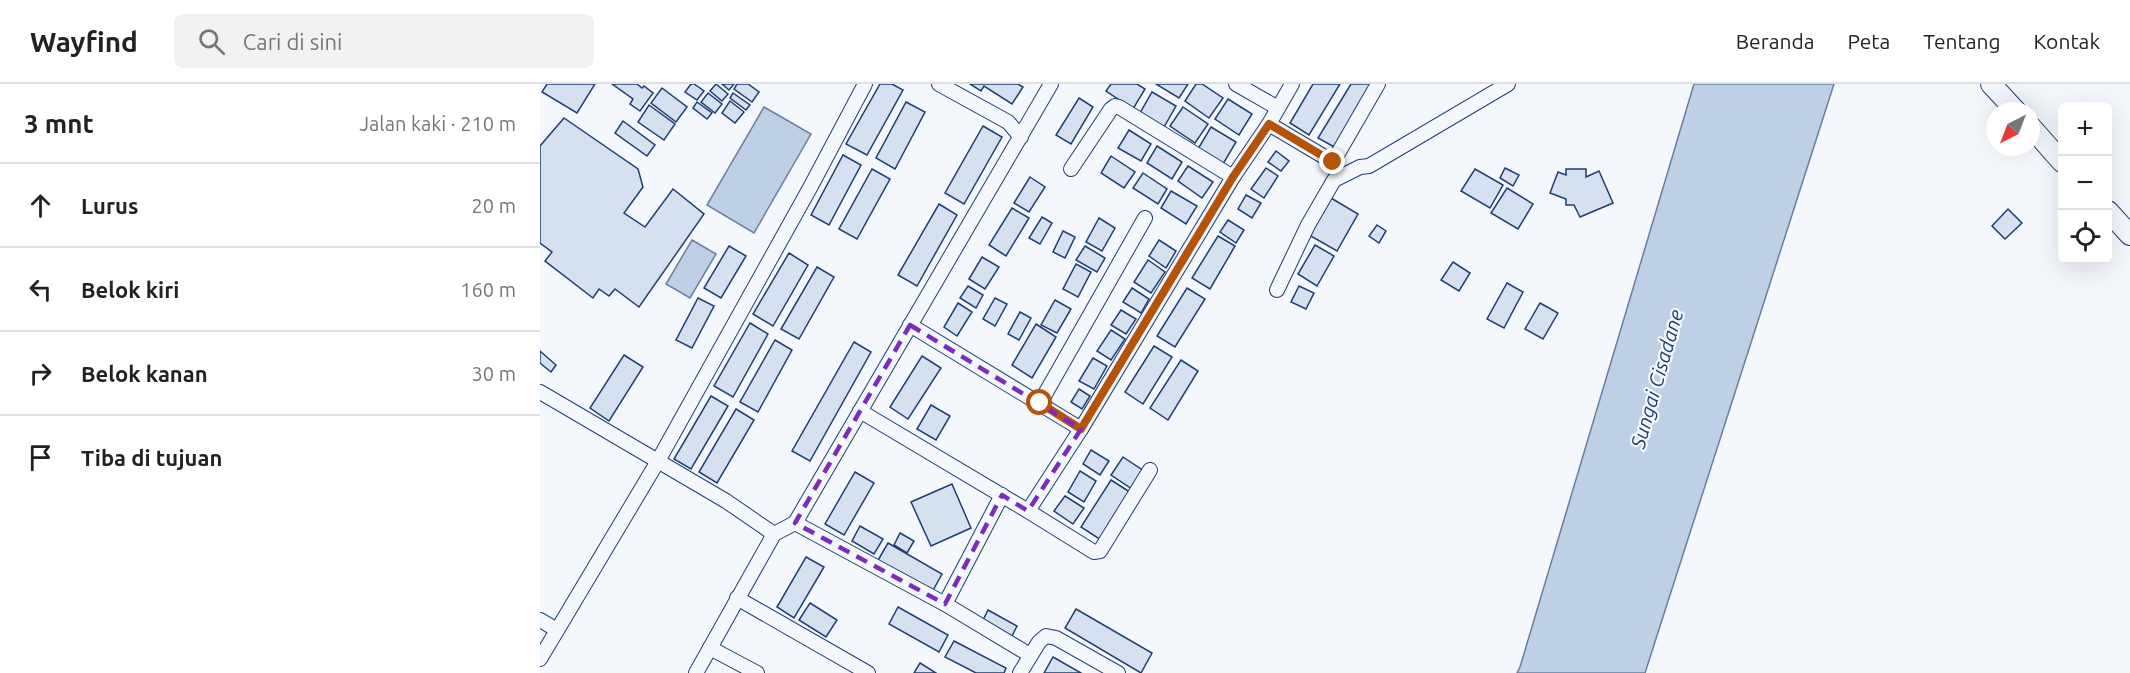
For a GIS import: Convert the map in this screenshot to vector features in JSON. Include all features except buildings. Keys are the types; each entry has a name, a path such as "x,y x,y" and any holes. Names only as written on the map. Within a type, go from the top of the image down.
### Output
{"main road":[{"path":"1991,84 2008,102"},
{"path":"2040,137 2058,157"},
{"path":"2112,216 2130,235"}],"street":[{"path":"540,659 658,461 865,84"},
{"path":"939,84 1008,122 1016,128 1021,137"},
{"path":"696,673 774,534 795,523 1051,84"},
{"path":"1236,84 1278,108"},
{"path":"1028,511 1081,429 1233,177 1269,124 1292,84"},
{"path":"1269,124 1333,162 1378,84"},
{"path":"1277,290 1308,225 1335,180 1369,166 1508,84"},
{"path":"1071,169 1114,106 1233,177"},
{"path":"1040,403 1145,218"},
{"path":"910,325 1081,429"},
{"path":"540,392 726,501 774,534"},
{"path":"860,411 1094,552 1100,551 1150,471"},
{"path":"945,604 1002,495"},
{"path":"795,523 945,604 1030,655"},
{"path":"737,598 868,673"},
{"path":"540,620 557,630"},
{"path":"1020,673 1038,642 1046,636 1056,638 1118,673"},
{"path":"710,648 757,673"}],"highlighted area":[{"path":"910,325 1081,429 1028,511 1002,495 945,604 795,523"}],"water":[{"name":"Sungai Cisadane","path":"1694,84 1834,84 1645,673 1517,673 1520,667"},
{"path":"764,107 811,134 754,233 707,205"},
{"path":"692,240 716,254 690,298 666,284"}],"route":[{"path":"1040,403 1081,429 1233,177 1269,124 1333,162"}]}
